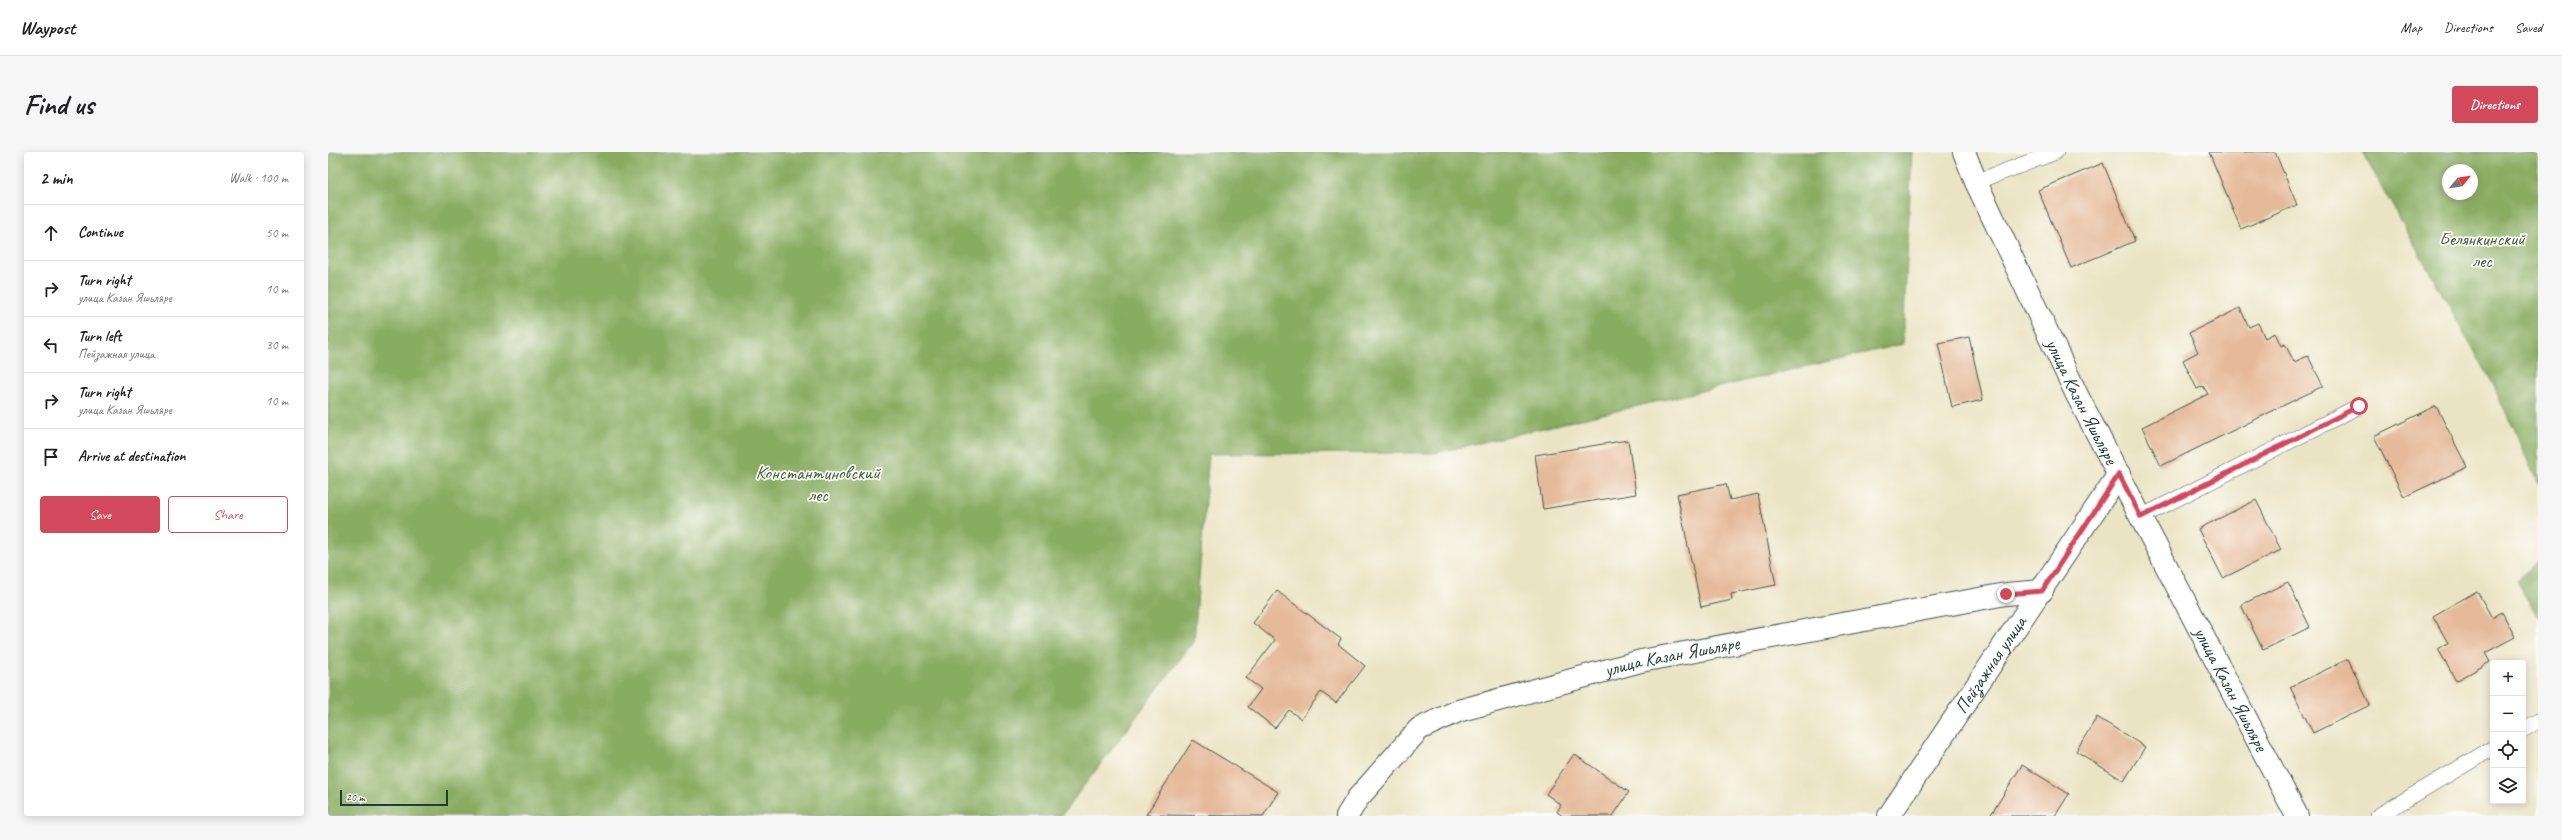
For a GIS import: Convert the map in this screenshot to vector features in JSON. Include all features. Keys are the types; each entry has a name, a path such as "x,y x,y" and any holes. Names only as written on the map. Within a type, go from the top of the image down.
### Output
{"street":[{"name":"улица Казан Яшьляре","path":"1964,152 1976,182 2078,397 2297,816"},
{"name":"Пейзажная улица","path":"1889,816 2042,591 2119,474"},
{"name":"улица Казан Яшьляре","path":"1347,816 1358,798 1419,729 1458,711 1641,660 2006,594 2042,591"}],"lane":[{"path":"1976,182 2056,152"},
{"path":"2141,517 2359,406"},
{"path":"2526,728 2538,722"},
{"path":"2378,816 2490,750"}],"green space":[{"name":"Константиновский лес","path":"328,152 1912,152 1903,344 1436,453 1209,454 1194,641 1061,816 328,816"},
{"name":"Белянкинский лес","path":"2362,152 2538,152 2538,484 2493,384"},
{"path":"2538,562 2538,617 2516,581"}],"building":[{"path":"2209,152 2275,152 2297,205 2241,229"},
{"path":"2103,163 2135,241 2071,268 2038,190"},
{"path":"2240,308 2249,327 2258,323 2265,338 2275,333 2281,346 2285,344 2294,362 2308,356 2323,386 2161,466 2142,427 2208,394 2203,386 2197,389 2183,360 2198,352 2189,333"},
{"path":"1969,337 1983,400 1952,407 1938,343"},
{"path":"2436,406 2467,467 2404,497 2374,436"},
{"path":"1628,440 1636,494 1543,509 1535,455"},
{"path":"1726,484 1730,500 1758,494 1776,585 1731,594 1732,600 1701,607 1677,494"},
{"path":"2256,500 2281,550 2223,578 2198,529"},
{"path":"2288,582 2310,627 2263,650 2241,605"},
{"path":"1277,591 1341,639 1338,644 1365,666 1336,703 1321,692 1301,719 1289,710 1275,728 1248,707 1261,689 1246,678 1275,640 1253,623"},
{"path":"2477,591 2492,618 2502,612 2515,637 2485,653 2490,662 2456,681 2438,649 2448,643 2433,616"},
{"path":"2348,659 2370,705 2313,733 2290,687"},
{"path":"2097,717 2145,747 2124,781 2076,751"},
{"path":"1193,740 1278,792 1263,816 1146,815"},
{"path":"1574,754 1629,792 1613,816 1563,816 1557,812 1561,805 1546,794"},
{"path":"2022,765 2069,794 2055,816 1990,816"}],"route":[{"path":"2006,594 2042,591 2119,474 2141,517 2359,406"}]}
